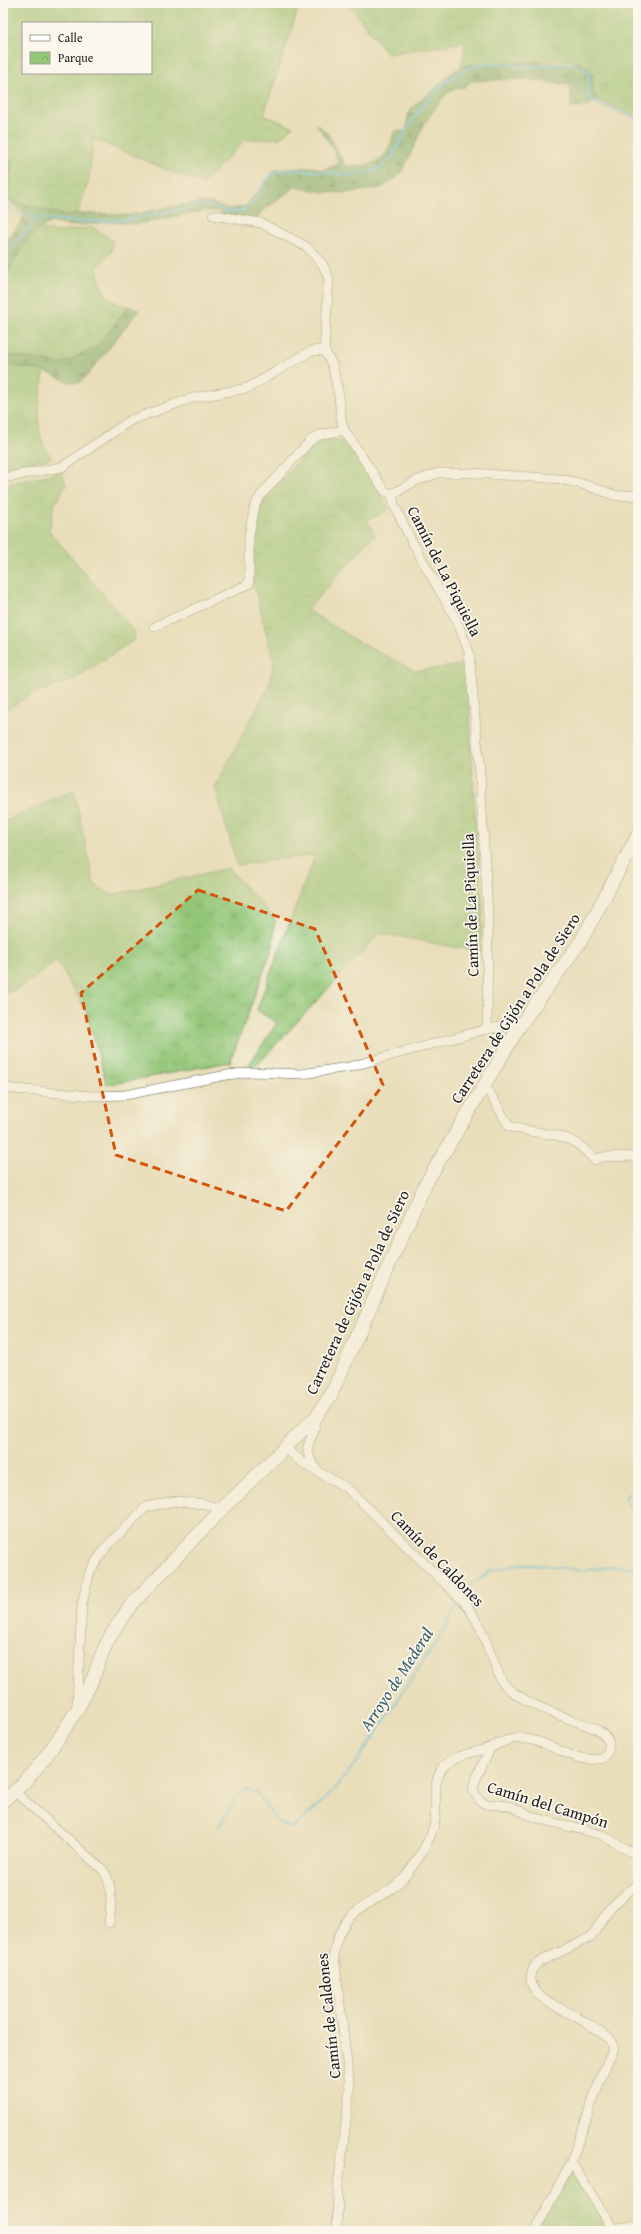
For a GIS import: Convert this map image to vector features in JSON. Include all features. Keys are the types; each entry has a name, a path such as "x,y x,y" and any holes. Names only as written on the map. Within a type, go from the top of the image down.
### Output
{"street":[{"path":"3,478 62,467 131,420 192,398 248,388 311,351 324,350 329,279 323,265 307,247 261,223 213,215"},
{"name":"Camín de La Piquiella","path":"324,350 332,364 344,430 385,491 392,494 394,505 408,533 457,620 469,652 480,774 488,918 487,1030"},
{"path":"154,627 249,584 251,516 261,495 311,440 320,435 344,430"},
{"path":"392,494 416,481 438,473 473,473 560,479 579,483 618,496 638,495"},
{"name":"Carretera de Gijón a Pola de Siero","path":"3,1801 15,1792 30,1776 77,1710 119,1620 158,1574 316,1417 331,1395 425,1185 519,1027 581,941 638,835"},
{"path":"3,1088 92,1096 125,1095 227,1075 252,1072 300,1074 349,1067 487,1030 506,1026 519,1027"},
{"path":"485,1085 509,1126 567,1138 577,1142 594,1160 602,1157 638,1156"},
{"path":"288,1444 306,1449 314,1430 316,1417"},
{"name":"Camín de Caldones","path":"288,1444 303,1463 348,1488 467,1605 480,1627 500,1680 505,1687 527,1701 596,1730 605,1735 609,1742 609,1750 604,1758 595,1761 582,1759 535,1740 523,1738 508,1740 453,1759 443,1767 437,1776 435,1788 436,1813 434,1828 426,1847 408,1873 395,1888 366,1903 352,1914 344,1924 336,1941 334,1955 350,2088 338,2186 337,2231"},
{"name":"Camín de Caldones","path":"306,1449 309,1458 320,1472"},
{"path":"77,1710 82,1604 90,1571 106,1547 146,1507 174,1501 205,1504 222,1509"},
{"name":"Camín del Campón","path":"491,1747 475,1782 473,1790 479,1800 485,1804 510,1806 534,1817 602,1836 638,1856"},
{"path":"15,1792 104,1870 108,1876 111,1901 109,1923"},
{"path":"535,2231 571,2162 602,2074 614,2049 611,2040 539,1997 532,1983 532,1971 537,1963 591,1937 610,1908 638,1883"},
{"path":"571,2162 613,2229"},
{"path":"596,2231 638,2225"}],"highlighted area":[{"path":"198,890 315,929 383,1085 286,1211 116,1155 81,993"}],"green space":[{"path":"3,3 300,3 264,115 293,127 280,138 245,140 203,183 177,174 94,139 88,183 77,215 49,214 7,197 12,168 3,152"},
{"path":"348,3 638,3 638,116 595,99 592,93 592,73 581,63 564,60 468,65 461,69 465,42 387,54"},
{"path":"535,63 582,64 592,73 592,93 597,99 587,107 571,107 570,85 525,79 472,81 464,87 454,89 444,96 424,124 405,166 397,178 381,188 347,193 323,192 295,187 260,213 254,228 240,224 218,211 202,211 138,224 109,222 69,226 51,222 27,241 17,256 3,284 3,245 21,222 31,225 21,221 26,213 3,198 3,152 12,161 8,197 25,205 71,217 75,213 130,215 174,206 208,202 228,209 246,206 275,170 313,167 322,170 339,164 332,147 315,123 327,132 346,166 366,165 379,160 384,156 388,150 394,131 406,131 408,115 411,109 456,70 468,65"},
{"path":"93,227 113,241 111,252 97,268 100,282 109,298 121,305 129,306 97,347 61,364 3,355 3,275 14,251 40,229 58,232"},
{"path":"129,306 139,310 87,376 79,383 68,382 44,371 3,364 3,354 61,364 97,347"},
{"path":"3,364 44,371 39,428 41,439 52,458 3,468"},
{"path":"332,439 346,443 372,475 389,510 367,520 375,535 307,610 357,641 415,671 467,664 476,834 483,911 480,952 380,933 257,1065 248,1066 277,1023 257,1010 315,855 237,865 215,787 269,685 274,662 254,586 254,544 260,508 271,492 316,441"},
{"path":"62,472 66,484 54,506 49,531 135,632 134,640 73,680 31,694 3,712 3,485"},
{"path":"74,790 94,884 112,895 228,868 275,919 273,946 230,1062 107,1085 86,1011 56,960 24,985 10,991 3,991 3,822"},
{"path":"571,2162 613,2229 535,2231"}],"waterway":[{"path":"3,203 13,210 27,215 62,220 98,222 126,220 201,205 229,212 240,211 246,209 250,205 268,178 278,172 300,170 352,175 371,172 379,168 392,156 416,114 431,95 458,73 477,66 502,64 535,66 570,64 577,66 583,68 589,73 588,96 592,101 638,119"},
{"path":"3,166 3,174"},
{"path":"3,266 9,251 37,218"},
{"name":"Arroyo de Mederal","path":"638,1491 630,1493 625,1498 638,1525"},
{"name":"Arroyo de Mederal","path":"460,1595 462,1590 491,1571 516,1565 544,1565 581,1571 609,1567 638,1567"},
{"name":"Arroyo de Mederal","path":"219,1827 235,1798 246,1789 257,1793 278,1823 291,1828 310,1813 343,1778 372,1739 444,1630 459,1600"}]}
